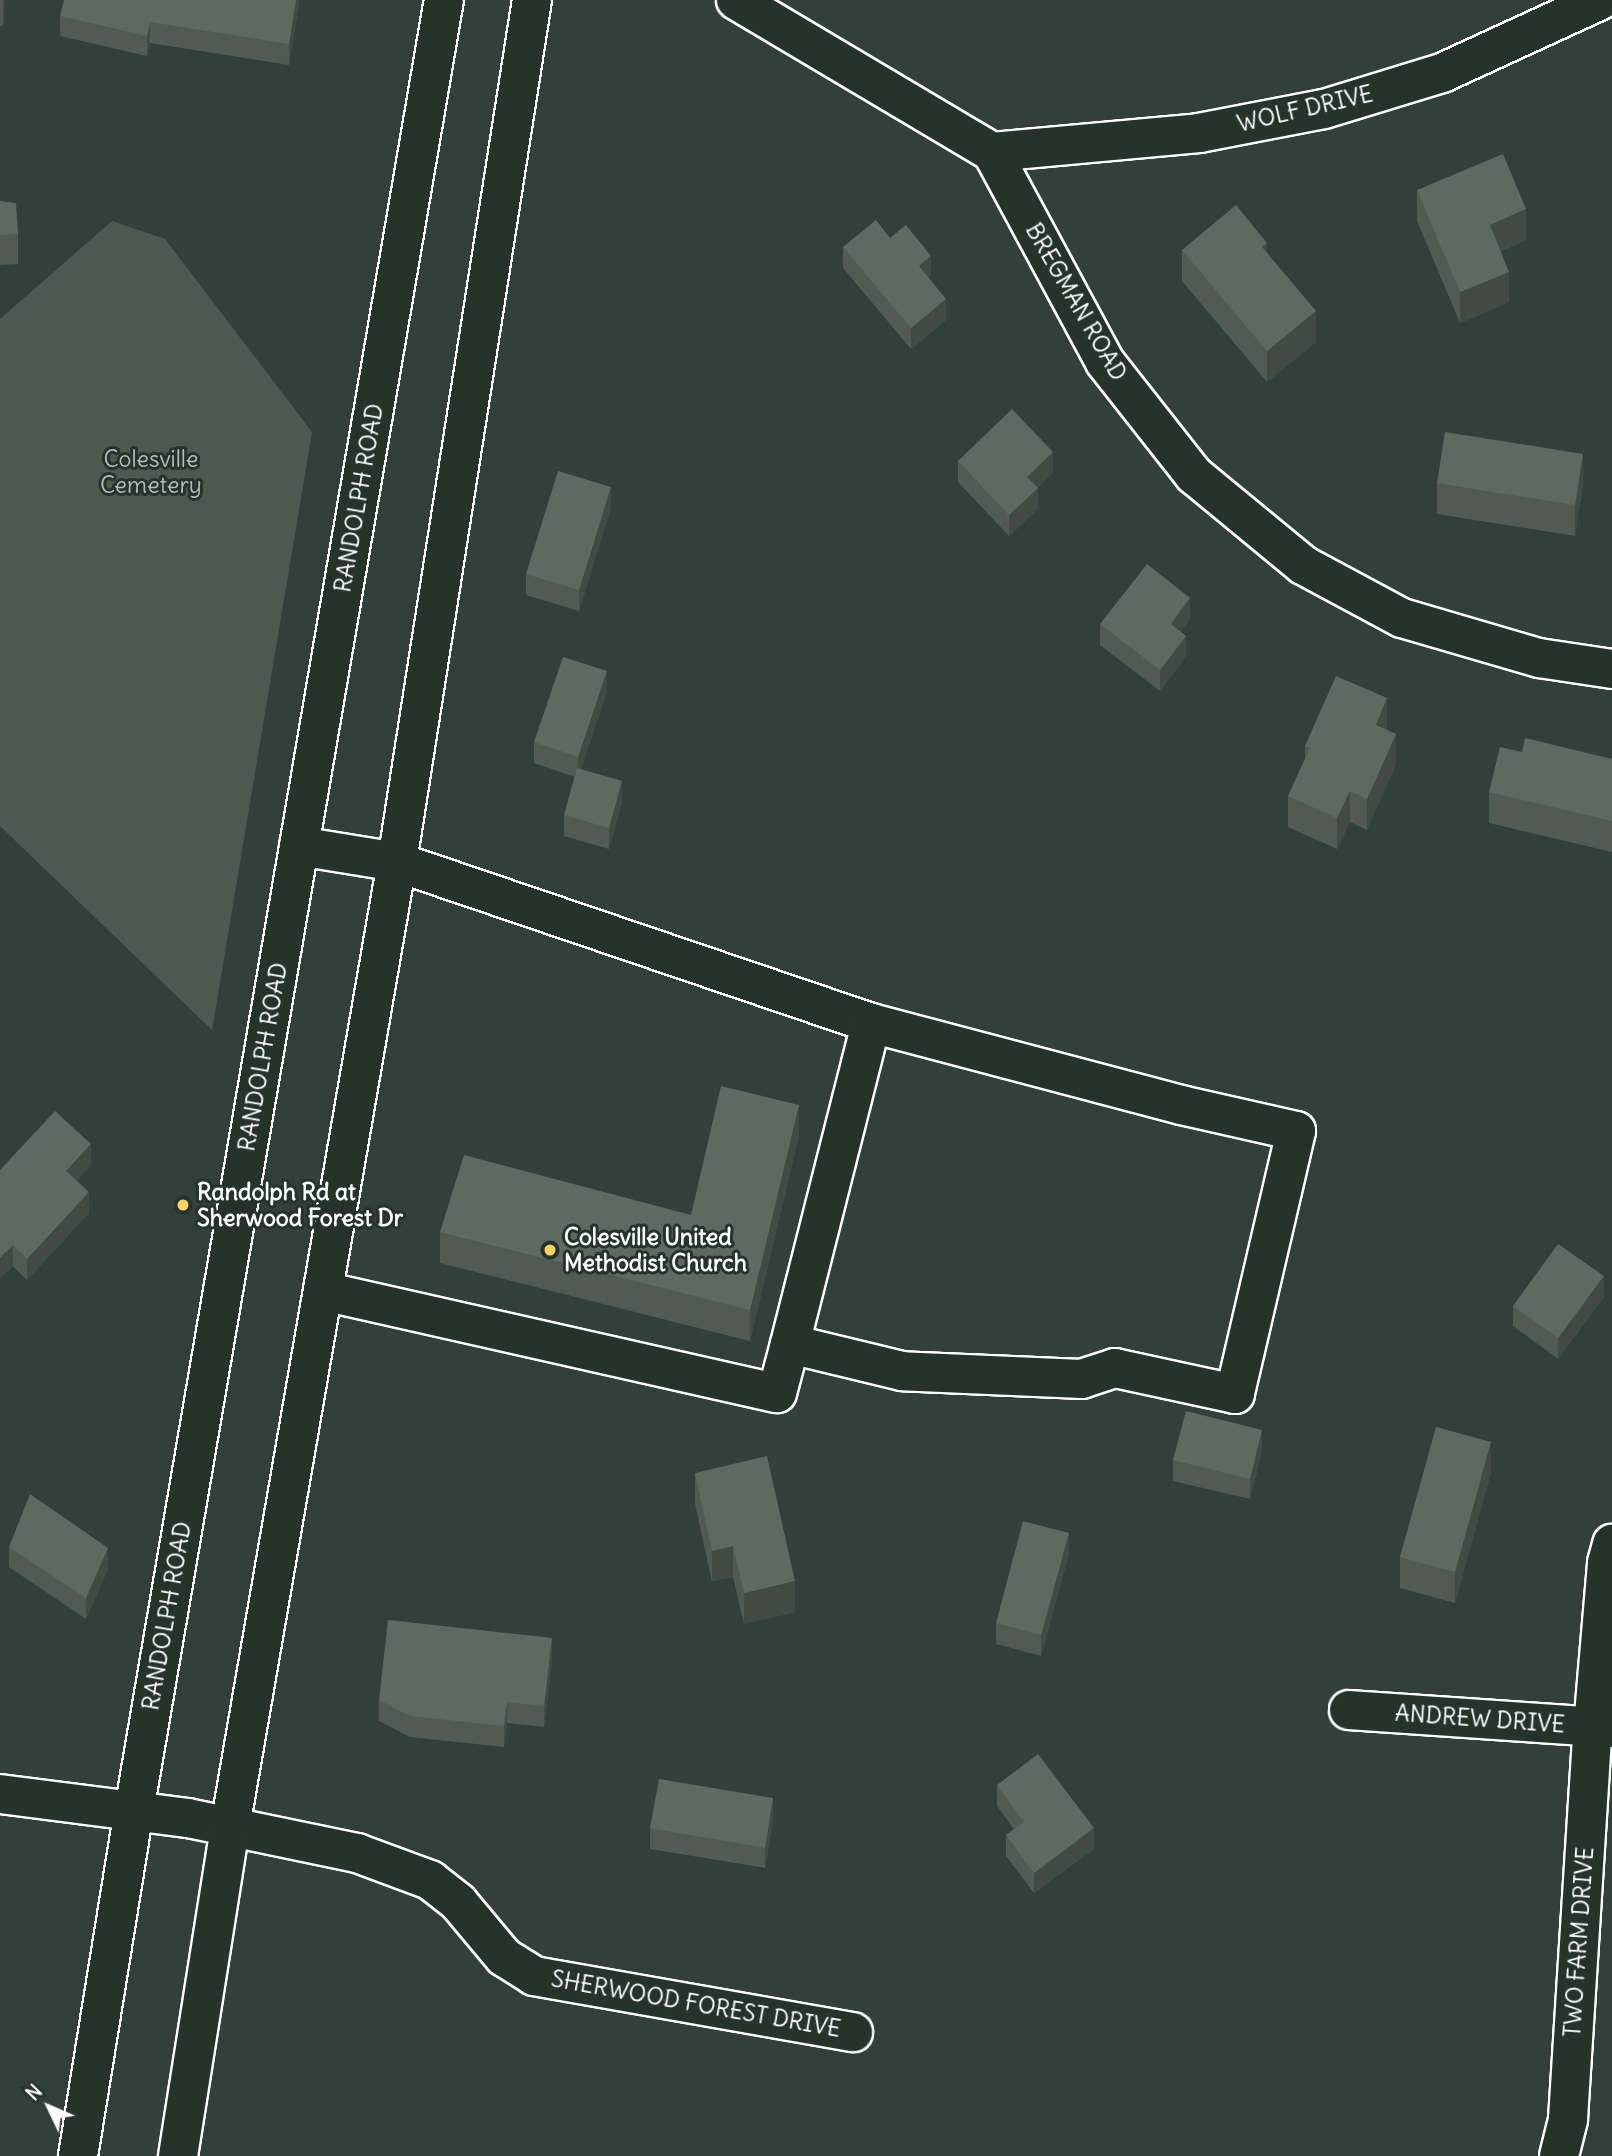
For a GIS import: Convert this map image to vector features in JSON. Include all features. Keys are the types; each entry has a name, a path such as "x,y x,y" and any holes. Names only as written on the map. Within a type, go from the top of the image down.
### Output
{"main road":[{"name":"RANDOLPH ROAD","path":"78,2156 134,1811 444,0"},
{"path":"178,2156 230,1827 397,862 532,0"},
{"path":"736,0 992,152"},
{"name":"WOLF DRIVE","path":"992,152 1199,133 1324,109 1442,73 1601,0"},
{"name":"BREGMAN ROAD","path":"992,152 1105,362 1194,475 1303,565 1402,618 1539,658 1612,669"},
{"path":"299,846 397,862 871,1023 1181,1105 1296,1131 1235,1394 1115,1368 1082,1379 902,1371 790,1344"},
{"path":"323,1291 777,1393 871,1023"},
{"name":"TWO FARM DRIVE","path":"1559,2156 1568,2119 1603,1727 1607,1563 1612,1544"},
{"name":"ANDREW DRIVE","path":"1349,1710 1603,1727"},
{"name":"SHERWOOD FOREST DRIVE","path":"0,1794 134,1811 357,1853 430,1880 458,1902 503,1957 534,1976 853,2032"}],"green space":[{"name":"Colesville Cemetery","path":"112,221 165,239 312,432 212,1030 0,826 0,319"}],"building":[{"path":"64,0 296,0 289,44 150,22 147,36 60,16"},
{"path":"1503,154 1526,209 1490,225 1509,272 1460,292 1417,190"},
{"path":"0,201 16,203 18,234 0,235"},
{"path":"1236,205 1267,243 1262,247 1316,311 1267,351 1182,250"},
{"path":"876,220 890,238 906,225 931,256 919,266 946,299 911,328 843,247"},
{"path":"1012,409 1053,452 1027,477 1038,488 1009,515 958,461"},
{"path":"1445,432 1583,454 1575,505 1437,483"},
{"path":"558,471 611,487 579,590 526,574"},
{"path":"1147,564 1190,598 1171,624 1186,636 1160,670 1100,624"},
{"path":"563,657 607,671 578,757 534,742"},
{"path":"1336,676 1387,698 1376,725 1396,734 1367,799 1350,791 1337,818 1288,796 1310,748 1305,746"},
{"path":"1525,738 1612,759 1612,821 1489,792 1500,747 1522,752"},
{"path":"577,768 622,781 609,828 564,815"},
{"path":"721,1086 799,1105 750,1310 440,1232 464,1155 691,1215"},
{"path":"55,1111 91,1144 66,1171 89,1192 27,1259 13,1245 0,1258 0,1170"},
{"path":"1558,1244 1604,1276 1558,1338 1513,1306"},
{"path":"1186,1411 1262,1430 1250,1479 1173,1460"},
{"path":"1436,1427 1491,1442 1455,1572 1400,1557"},
{"path":"767,1456 795,1581 744,1593 733,1546 712,1551 695,1473"},
{"path":"30,1494 108,1548 86,1598 9,1547"},
{"path":"1023,1521 1069,1533 1041,1635 996,1623"},
{"path":"388,1620 552,1638 544,1706 507,1702 504,1726 410,1716 379,1700"},
{"path":"1038,1754 1094,1828 1034,1873 1006,1835 1024,1822 997,1785"},
{"path":"659,1779 773,1798 765,1848 650,1828"}],"place":[{"name":"Randolph Rd at Sherwood Forest Dr","path":"183,1205"},
{"name":"Colesville United Methodist Church","path":"550,1250"}]}
